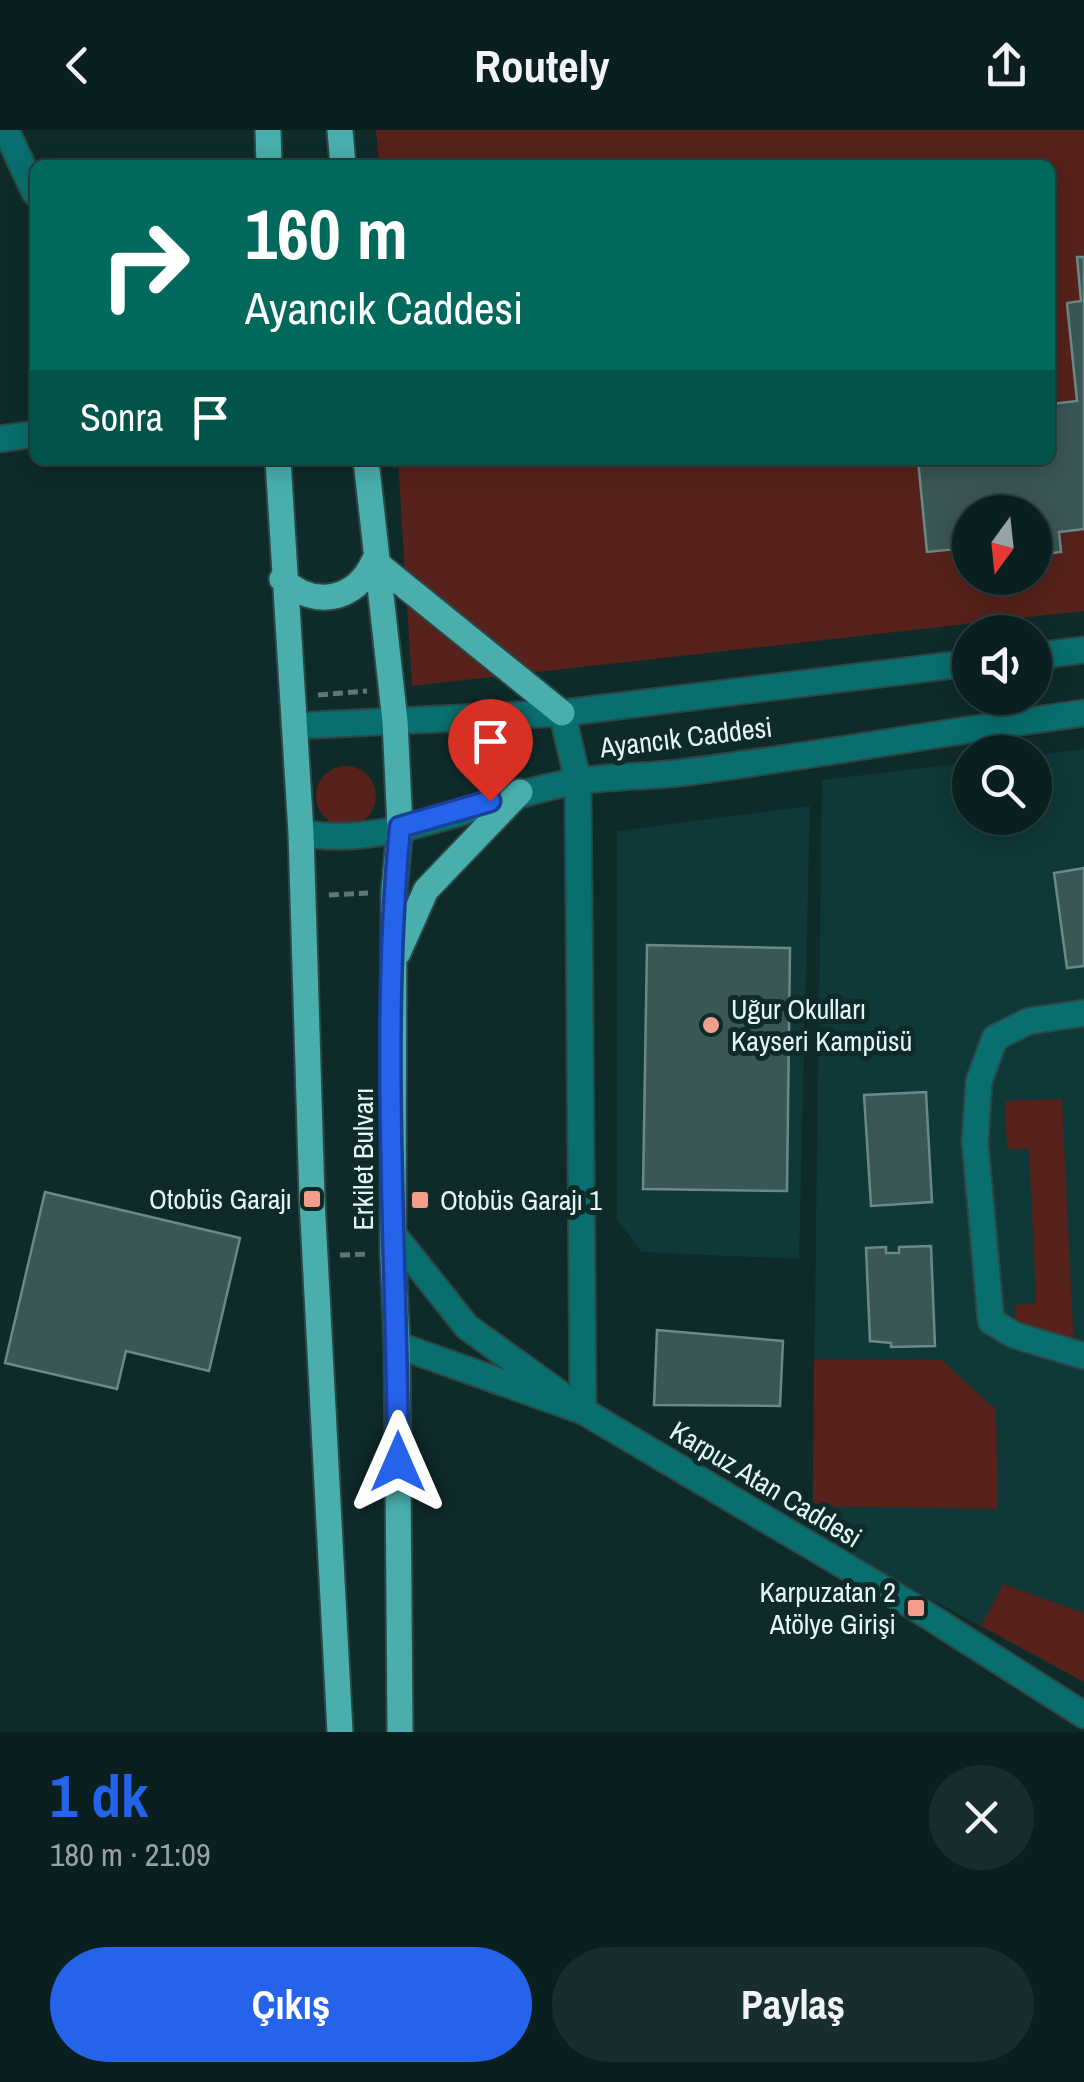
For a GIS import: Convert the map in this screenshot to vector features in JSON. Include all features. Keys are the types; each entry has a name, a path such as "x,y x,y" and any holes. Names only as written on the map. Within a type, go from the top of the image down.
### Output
{"main road":[{"path":"268,130 269,160"},
{"path":"340,130 343,160"},
{"path":"278,465 282,579 294,726"},
{"path":"366,465 395,721"},
{"path":"282,579 306,596 334,598 359,585 374,560"},
{"path":"374,560 562,713"},
{"name":"Erkilet Bulvarı","path":"395,721 400,827 394,892 393,1244 398,1346 400,1732"},
{"name":"Erkilet Bulvarı","path":"294,726 315,1255 340,1732"},
{"path":"394,962 426,890 520,792"}],"street":[{"path":"6,130 30,181"},
{"path":"0,439 30,435"},
{"path":"1052,654 1084,650"},
{"name":"Ayancık Caddesi","path":"294,726 562,713 952,666"},
{"path":"562,713 578,781 583,1411"},
{"name":"Ayancık Caddesi","path":"301,833 359,838 520,792 578,781 678,773 894,738 1084,713"},
{"path":"1084,1013 1029,1021 994,1038 980,1081 975,1142 991,1321 1014,1334 1084,1356"},
{"path":"393,1244 467,1327 583,1411"},
{"name":"Karpuz Atan Caddesi","path":"398,1346 583,1411 916,1608 1084,1714"}],"path":[{"path":"290,698 391,689"},
{"path":"303,896 394,892"},
{"path":"315,1255 393,1244"}],"shaded area":[{"path":"376,130 1084,130 1084,611 952,615 952,626 412,686 398,465 1055,465 1055,160 379,160"},
{"path":"1084,749 1084,1682 812,1535 822,780 952,764 952,835 1052,835 1052,753"},
{"path":"346,766 367,775 376,796 367,817 346,826 325,817 316,796 325,775"},
{"name":"Uğur Okulları Kayseri Kampüsü","path":"810,806 799,1259 641,1252 617,1219 617,831"},
{"path":"1062,1099 1074,1349 1017,1351 1015,1305 1036,1303 1029,1149 1007,1149 1005,1101"},
{"path":"814,1359 942,1360 996,1410 998,1509 813,1506"},
{"path":"1003,1584 1084,1613 1084,1682 981,1626"}],"building":[{"path":"1077,257 1084,257 1084,529 1059,532 1061,552 1052,553 1052,495 952,495 952,549 927,552 918,465 1055,465 1055,403 1077,401 1067,303 1081,301"},
{"path":"1084,868 1084,966 1067,968 1054,873"},
{"path":"647,945 790,948 787,1191 643,1189"},
{"path":"926,1092 932,1202 871,1206 864,1095"},
{"path":"45,1192 240,1238 209,1371 126,1351 117,1389 5,1363"},
{"path":"931,1246 935,1346 891,1347 891,1343 870,1341 866,1248 886,1247 886,1253 899,1253 899,1247"},
{"path":"657,1330 783,1341 780,1406 654,1405"}],"place":[{"name":"Uğur Okulları Kayseri Kampüsü","path":"711,1025"},
{"name":"Otobüs Garajı","path":"312,1199"},
{"name":"Otobüs Garajı 1","path":"420,1200"},
{"name":"Karpuzatan 2 Atölye Girişi","path":"916,1608"}],"route":[{"path":"398,1462 398,1346 392,1254 394,892 400,827 490,801"}]}
